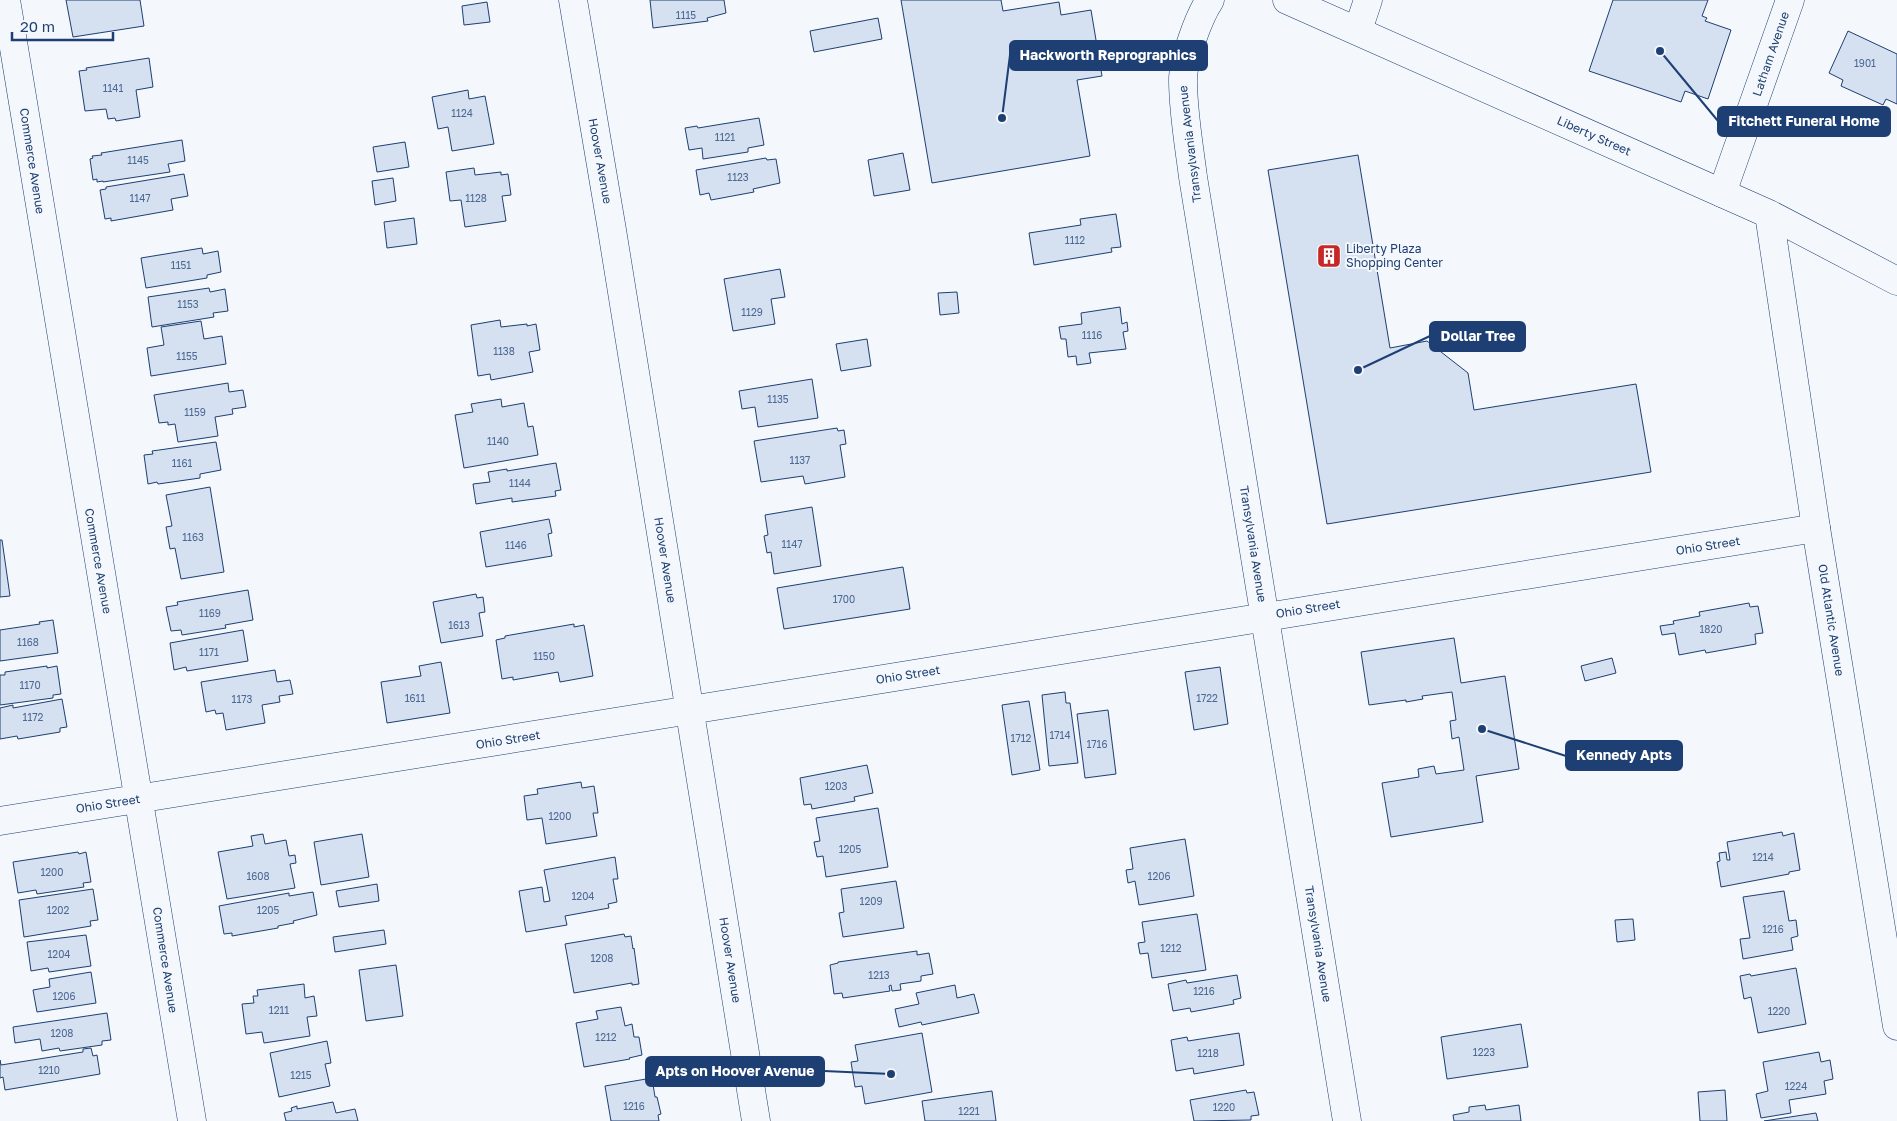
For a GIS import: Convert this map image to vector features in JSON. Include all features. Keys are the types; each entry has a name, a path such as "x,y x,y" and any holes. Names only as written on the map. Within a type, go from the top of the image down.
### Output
{"street":[{"name":"Commerce Avenue","path":"6,0 192,1121"},
{"name":"Hoover Avenue","path":"573,0 756,1121"},
{"name":"Transylvania Avenue","path":"1210,0 1203,11 1191,42 1183,78 1185,116 1194,186 1347,1121"},
{"name":"Liberty Street","path":"1287,0 1769,214 1897,281"},
{"path":"1358,30 1368,0"},
{"name":"Latham Avenue","path":"1722,193 1790,0"},
{"name":"Old Atlantic Avenue","path":"1769,214 1816,528 1897,1026"},
{"name":"Ohio Street","path":"0,821 690,712 1265,616 1816,528"}],"building":[{"path":"66,0 140,0 144,26 73,37"},
{"path":"650,0 724,0 726,13 707,18 708,21 653,28"},
{"path":"901,0 1001,0 1003,11 1059,2 1061,15 1091,10 1102,76 1077,80 1090,156 932,183"},
{"path":"1613,0 1708,0 1702,16 1707,18 1705,21 1731,30 1708,99 1685,91 1681,102 1589,71"},
{"path":"487,2 490,22 464,25 462,6"},
{"path":"878,18 882,39 814,52 810,31"},
{"path":"1848,31 1897,54 1897,104 1886,99 1883,105 1841,86 1843,80 1829,73"},
{"path":"149,58 153,87 136,90 140,117 116,121 115,118 108,119 106,109 85,111 79,71 87,70 86,68"},
{"path":"468,90 469,99 485,96 494,144 452,151 448,127 438,129 432,97"},
{"path":"759,118 764,145 748,148 748,152 703,159 702,148 689,150 685,128 697,126 698,128"},
{"path":"182,140 185,161 168,164 170,172 103,182 97,182 97,179 93,180 90,159 93,158 92,156"},
{"path":"405,142 409,167 377,172 373,147"},
{"path":"903,153 910,190 874,196 868,160"},
{"name":"Liberty Plaza Shopping Center","path":"1358,155 1390,348 1427,341 1468,373 1474,410 1636,384 1651,472 1327,524 1268,170"},
{"path":"766,158 767,160 776,159 780,183 753,189 754,192 711,200 709,193 700,195 696,170"},
{"path":"474,168 475,175 501,172 501,175 508,174 511,195 502,196 506,221 465,227 461,200 450,201 446,172"},
{"path":"184,174 188,196 171,199 173,210 111,221 111,218 105,219 100,190 106,189 106,187"},
{"path":"393,178 396,201 375,205 372,181"},
{"path":"1116,214 1121,247 1111,248 1112,252 1034,265 1029,233 1081,225 1080,219"},
{"path":"414,218 417,244 387,248 384,222"},
{"path":"202,248 203,254 218,251 221,272 207,275 207,278 146,288 141,258"},
{"path":"780,269 785,297 771,299 775,324 733,331 724,279"},
{"path":"209,288 210,292 225,289 228,311 213,313 214,317 152,327 148,297"},
{"path":"957,292 959,313 940,315 938,293"},
{"path":"1120,307 1122,324 1127,322 1128,331 1123,332 1126,349 1089,353 1091,363 1077,365 1076,356 1068,357 1066,339 1061,339 1059,327 1082,324 1081,313"},
{"path":"500,320 501,327 536,324 540,350 529,352 533,372 491,380 490,374 478,376 471,325"},
{"path":"201,321 204,339 222,336 226,364 151,376 147,348 164,345 161,327"},
{"path":"867,339 871,366 841,371 836,344"},
{"path":"812,379 818,418 758,427 755,407 742,409 739,391"},
{"path":"228,383 229,392 243,390 246,407 232,409 233,414 215,417 218,436 178,442 175,424 168,425 168,422 159,423 154,395"},
{"path":"501,399 502,407 524,403 528,427 533,426 538,455 464,468 455,415 473,412 471,404"},
{"path":"837,428 838,431 844,430 846,444 840,445 845,477 805,484 803,476 761,482 754,441"},
{"path":"216,442 221,470 200,474 200,478 148,484 144,455 153,454 152,451"},
{"path":"556,463 561,490 555,491 556,496 512,502 512,498 476,504 473,484 490,482 488,472 507,469 507,471"},
{"path":"210,487 224,572 181,579 175,548 170,549 166,527 172,526 166,495"},
{"path":"812,507 821,566 774,574 771,552 767,553 764,536 768,535 765,515"},
{"path":"549,519 552,533 548,534 552,556 486,567 480,532"},
{"path":"0,540 2,540 10,596 0,597"},
{"path":"903,567 910,609 784,629 777,588"},
{"path":"248,590 253,620 225,625 226,628 182,635 181,630 171,631 166,607 178,605 177,602"},
{"path":"476,594 477,598 483,597 485,612 479,613 483,636 441,643 433,602"},
{"path":"1749,603 1750,607 1758,606 1763,633 1755,634 1756,644 1706,653 1705,650 1679,655 1675,633 1662,635 1660,626 1674,624 1673,621 1700,616 1699,612"},
{"path":"53,620 58,653 0,661 0,630 40,624 39,622"},
{"path":"574,624 574,627 584,625 593,676 560,682 558,672 513,680 513,677 502,679 496,640 505,638 505,636"},
{"path":"243,630 248,661 187,671 186,667 174,670 170,643"},
{"path":"1454,638 1461,683 1505,676 1519,769 1476,776 1483,822 1391,837 1382,783 1419,777 1418,769 1434,766 1436,774 1464,770 1459,737 1452,739 1450,721 1456,720 1452,692 1422,696 1423,699 1406,702 1406,700 1369,705 1361,652"},
{"path":"1612,658 1616,673 1585,681 1581,666"},
{"path":"441,662 450,713 387,723 381,682 421,676 419,666"},
{"path":"47,666 47,668 57,666 61,694 53,695 53,698 0,705 0,675 5,675 5,672"},
{"path":"1220,667 1228,724 1194,730 1185,672"},
{"path":"275,670 277,682 290,680 293,694 279,696 280,702 262,705 265,723 226,730 223,713 216,714 215,710 206,712 201,682"},
{"path":"1065,692 1066,703 1070,703 1078,763 1049,766 1042,695"},
{"path":"62,699 67,727 60,728 60,732 18,739 17,736 0,739 0,708 13,705 13,708"},
{"path":"1029,701 1040,770 1012,775 1002,705"},
{"path":"1108,710 1116,774 1085,778 1077,714"},
{"path":"867,765 873,793 854,797 855,801 812,809 811,804 804,805 800,778"},
{"path":"581,782 582,788 594,786 598,813 593,813 597,836 546,844 542,818 527,820 524,796 538,794 537,789"},
{"path":"878,808 888,867 826,877 823,856 817,857 814,842 820,841 816,818"},
{"path":"1782,832 1783,836 1794,833 1800,870 1789,872 1789,874 1721,887 1717,862 1720,861 1719,853 1726,852 1727,860 1730,860 1727,842"},
{"path":"263,834 265,844 286,840 289,856 295,855 296,863 290,864 295,888 227,899 218,852 253,846 251,836"},
{"path":"362,834 369,877 321,885 314,842"},
{"path":"1185,839 1194,896 1139,905 1135,881 1128,883 1126,870 1133,869 1130,848"},
{"path":"78,852 79,854 86,852 91,882 83,883 84,887 37,894 36,890 18,893 13,862"},
{"path":"615,857 618,879 613,879 617,902 608,904 609,908 565,916 567,925 526,932 519,891 542,887 544,902 550,901 544,870"},
{"path":"896,881 904,928 843,937 839,913 844,912 841,889"},
{"path":"377,884 379,901 339,907 336,891"},
{"path":"93,889 98,920 90,921 91,926 24,937 19,900"},
{"path":"1784,891 1789,921 1796,920 1798,936 1791,938 1793,950 1743,959 1740,939 1750,938 1743,897"},
{"path":"313,892 317,915 278,926 278,928 232,936 232,933 224,934 219,906 289,893 289,896"},
{"path":"1197,914 1206,970 1152,978 1148,953 1140,954 1138,943 1145,942 1142,922"},
{"path":"1633,919 1635,940 1617,942 1615,920"},
{"path":"384,930 386,944 335,952 333,937"},
{"path":"624,934 625,937 631,936 639,984 632,985 632,983 574,993 565,944"},
{"path":"86,935 91,966 49,972 48,968 31,971 27,942"},
{"path":"917,951 917,955 929,953 933,974 921,976 921,981 900,984 901,990 892,991 891,985 889,986 890,991 843,998 842,993 834,994 830,965 838,962"},
{"path":"396,965 403,1016 366,1021 359,970"},
{"path":"1796,968 1806,1024 1758,1033 1751,997 1744,999 1740,976 1750,974 1751,976"},
{"path":"91,972 96,1003 37,1012 33,990 50,987 49,979"},
{"path":"1237,975 1241,998 1233,1000 1234,1004 1191,1012 1190,1008 1173,1011 1168,984 1186,980 1187,983"},
{"path":"304,984 305,998 314,996 317,1016 307,1017 310,1036 264,1043 262,1032 246,1034 242,1004 254,1003 253,996 258,996 257,990"},
{"path":"955,985 957,998 974,994 979,1013 922,1025 921,1022 899,1027 895,1009 919,1004 916,993"},
{"path":"621,1007 625,1026 632,1024 634,1037 639,1037 642,1055 584,1067 576,1023 598,1019 596,1011"},
{"path":"107,1013 111,1040 102,1041 102,1045 60,1051 59,1048 42,1051 40,1039 15,1043 13,1027"},
{"path":"1521,1024 1528,1067 1447,1079 1441,1037"},
{"path":"922,1033 932,1092 865,1104 862,1086 855,1087 851,1062 858,1061 855,1045"},
{"path":"1239,1033 1244,1065 1194,1074 1193,1068 1176,1071 1171,1040 1187,1037 1188,1041"},
{"path":"327,1041 331,1063 325,1064 330,1086 279,1097 270,1053"},
{"path":"91,1048 93,1056 97,1055 100,1074 5,1090 3,1077 0,1078 0,1060 1,1065 83,1052 83,1049"},
{"path":"1819,1052 1821,1062 1830,1060 1833,1079 1824,1081 1826,1094 1789,1100 1791,1113 1761,1118 1756,1094 1768,1091 1763,1062"},
{"path":"652,1078 655,1097 657,1097 661,1114 658,1115 659,1121 611,1121 605,1086"},
{"path":"1246,1090 1247,1093 1254,1092 1259,1115 1251,1116 1251,1120 1194,1121 1190,1100"},
{"path":"1725,1090 1727,1121 1700,1121 1698,1092"},
{"path":"992,1091 996,1121 925,1121 922,1101"},
{"path":"333,1102 336,1113 355,1109 358,1121 286,1121 284,1113 292,1111 291,1108 297,1106 297,1109"},
{"path":"1485,1105 1486,1110 1519,1105 1521,1121 1454,1121 1453,1115 1469,1112 1469,1107"},
{"path":"1816,1113 1818,1121 1764,1121"}],"place":[{"name":"Fitchett Funeral Home","path":"1660,51"},
{"name":"Hackworth Reprographics","path":"1002,118"},
{"name":"Liberty Plaza Shopping Center","path":"1329,256"},
{"name":"Dollar Tree","path":"1358,370"},
{"name":"Kennedy Apts","path":"1482,729"},
{"name":"Apts on Hoover Avenue","path":"891,1074"}]}
